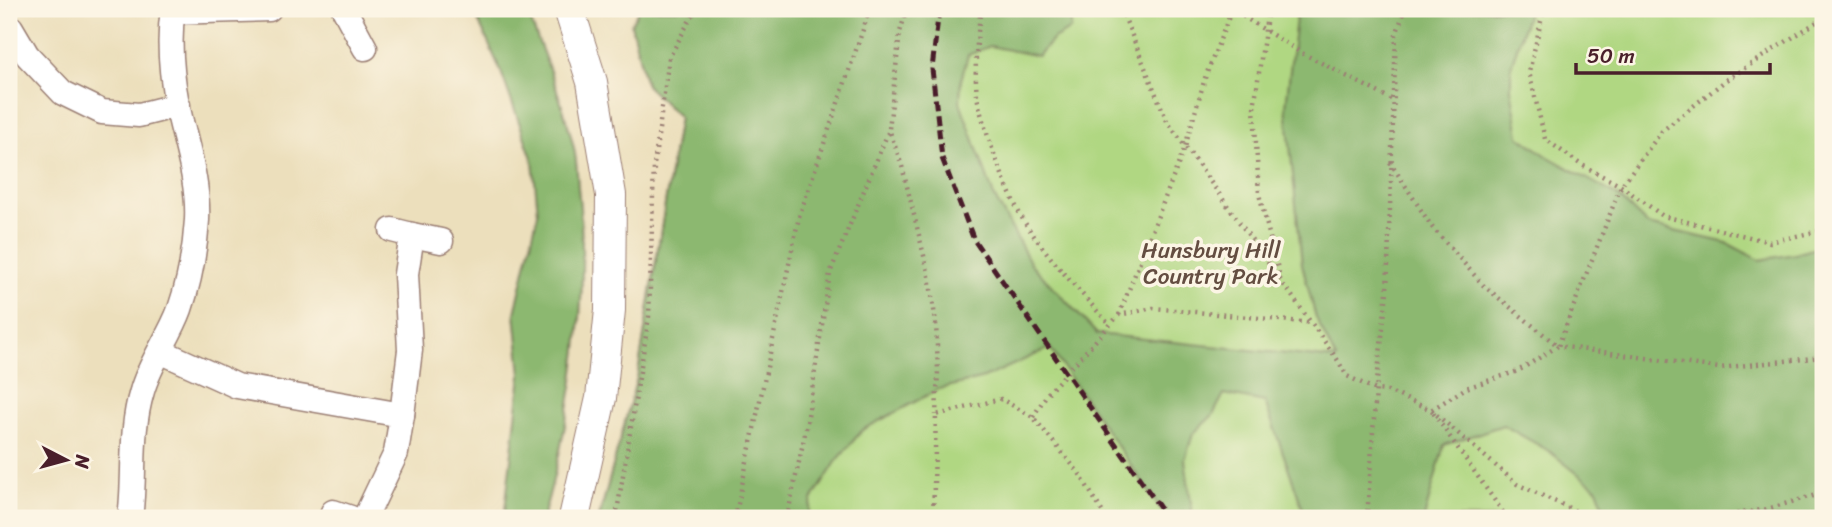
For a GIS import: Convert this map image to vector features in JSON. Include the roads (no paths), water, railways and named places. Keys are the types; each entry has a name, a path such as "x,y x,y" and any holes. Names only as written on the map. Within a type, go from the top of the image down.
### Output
{"street":[{"path":"130,518 133,497 132,430 142,389 180,310 193,261 197,217 194,169 170,59 173,11 269,9"},
{"path":"344,9 365,48"},
{"path":"569,9 592,82 611,195 610,310 601,398 574,518"},
{"path":"12,28 18,60 62,93 102,112 139,115 178,105"},
{"path":"365,518 396,453 402,415 410,350 402,233 441,241"},
{"path":"160,351 237,386 402,415"}],"railway":[{"path":"939,9 932,69 942,158 974,240 1167,518"}],"park label":[{"name":"Hunsbury Hill Country Park","path":"1211,263"}]}
